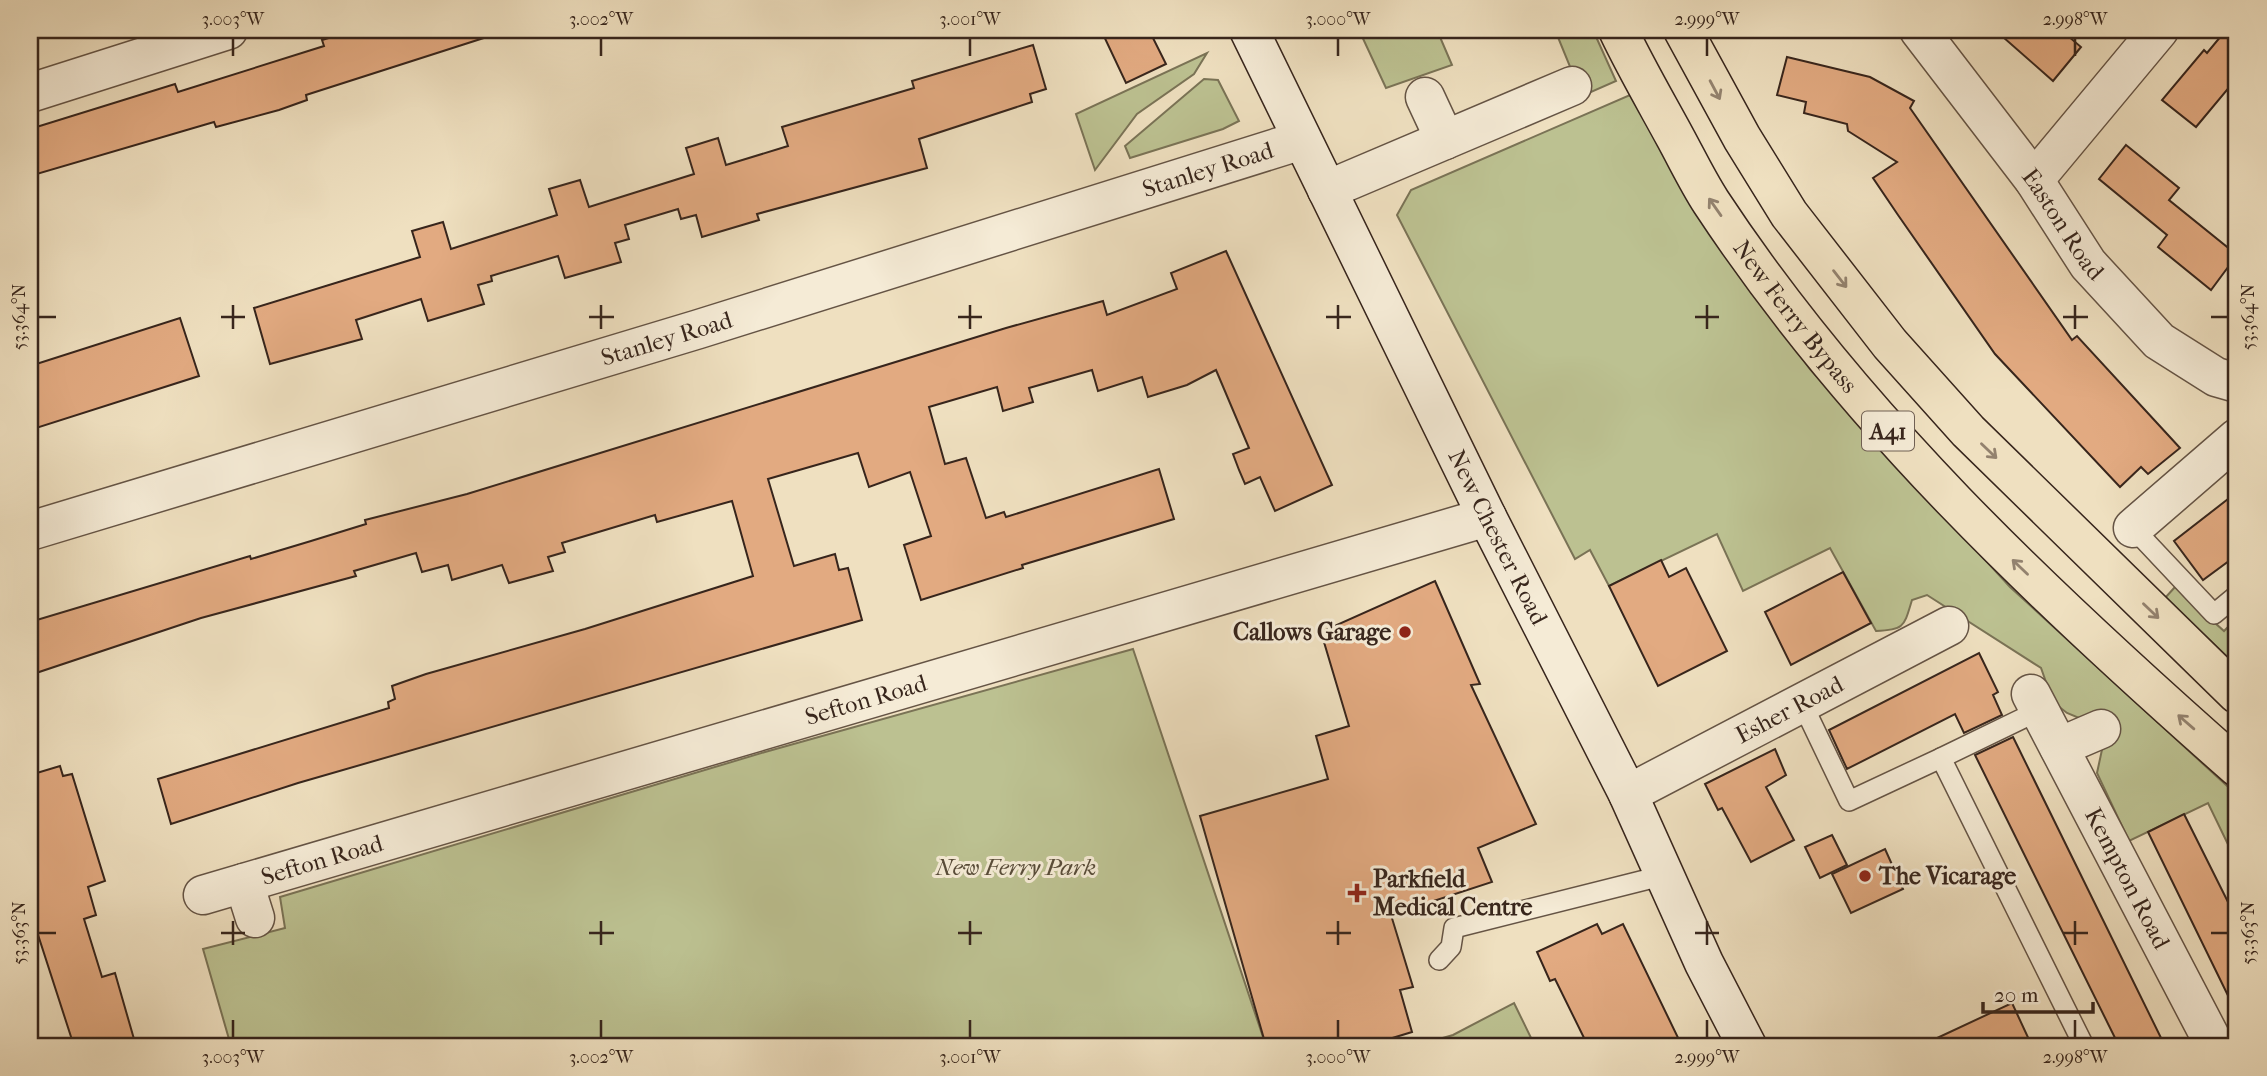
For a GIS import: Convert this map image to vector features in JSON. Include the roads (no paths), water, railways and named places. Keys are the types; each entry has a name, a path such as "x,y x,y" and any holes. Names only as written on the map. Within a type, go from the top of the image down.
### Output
{"highway":[{"name":"New Ferry Bypass","path":"1618,30 1710,201 1800,324 1882,424 1975,523 2139,681 2237,767"},
{"name":"A41","path":"1683,30 1742,138 1789,214 1890,344 1968,431 2237,694"}],"street":[{"path":"30,93 228,30"},
{"name":"New Chester Road","path":"1249,30 1487,517 1628,794 1747,1046"},
{"name":"Easton Road","path":"1919,30 2034,180 2088,264 2160,341 2216,377 2237,383"},
{"path":"2034,180 2159,30"},
{"path":"1327,190 1572,86"},
{"path":"1425,97 1445,140"},
{"name":"Stanley Road","path":"30,531 712,325 1302,140"},
{"path":"2133,528 2237,438"},
{"name":"Sefton Road","path":"203,895 249,901 1263,594 1487,517"},
{"name":"Esher Road","path":"1628,794 1949,626"},
{"name":"Kempton Road","path":"2035,702 2215,1046"},
{"path":"2059,747 2101,729"}],"lane":[{"path":"2133,528 2214,614 2237,595"},
{"path":"1802,703 1849,801 1941,758 2035,702"},
{"path":"1941,758 2084,1046"},
{"path":"1439,960 1451,947 1454,928 1665,875"}],"place":[{"name":"Callows Garage","path":"1405,632"},
{"name":"The Vicarage","path":"1865,876"},
{"name":"Parkfield Medical Centre","path":"1357,893"}],"park label":[{"name":"New Ferry Park","path":"1016,867"}]}
